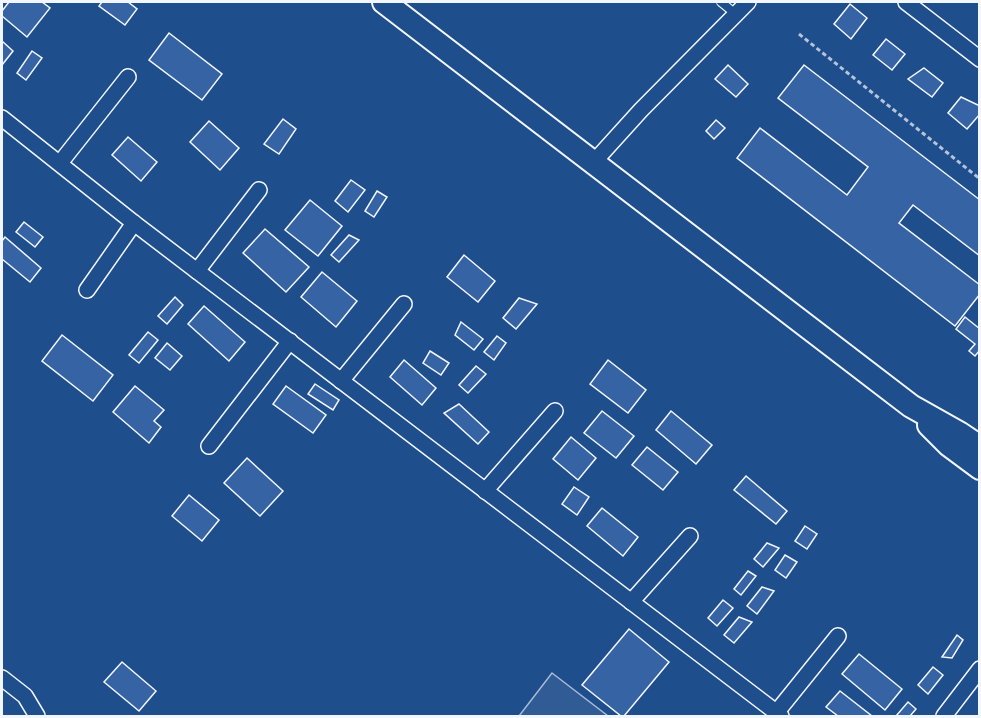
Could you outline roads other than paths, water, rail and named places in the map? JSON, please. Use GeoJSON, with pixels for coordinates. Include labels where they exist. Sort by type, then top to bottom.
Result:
{"type":"FeatureCollection","features":[{"type":"Feature","properties":{"kind":"main road"},"geometry":{"type":"LineString","coordinates":[[384,2],[911,406],[980,447]]}},
{"type":"Feature","properties":{"kind":"main road"},"geometry":{"type":"LineString","coordinates":[[911,406],[949,446],[980,468]]}},
{"type":"Feature","properties":{"kind":"street"},"geometry":{"type":"LineString","coordinates":[[593,163],[641,110],[748,2]]}},
{"type":"Feature","properties":{"kind":"street"},"geometry":{"type":"LineString","coordinates":[[906,2],[980,59]]}},
{"type":"Feature","properties":{"kind":"street"},"geometry":{"type":"LineString","coordinates":[[60,164],[128,77]]}},
{"type":"Feature","properties":{"kind":"street"},"geometry":{"type":"LineString","coordinates":[[2,118],[134,223],[778,715],[838,636]]}},
{"type":"Feature","properties":{"kind":"street"},"geometry":{"type":"LineString","coordinates":[[197,271],[259,190]]}},
{"type":"Feature","properties":{"kind":"street"},"geometry":{"type":"LineString","coordinates":[[87,290],[134,223]]}},
{"type":"Feature","properties":{"kind":"street"},"geometry":{"type":"LineString","coordinates":[[341,381],[404,304]]}},
{"type":"Feature","properties":{"kind":"street"},"geometry":{"type":"LineString","coordinates":[[209,446],[290,341]]}},
{"type":"Feature","properties":{"kind":"street"},"geometry":{"type":"LineString","coordinates":[[485,491],[555,411]]}},
{"type":"Feature","properties":{"kind":"street"},"geometry":{"type":"LineString","coordinates":[[631,603],[690,536]]}},
{"type":"Feature","properties":{"kind":"street"},"geometry":{"type":"LineString","coordinates":[[944,717],[980,669]]}},
{"type":"Feature","properties":{"kind":"street"},"geometry":{"type":"LineString","coordinates":[[2,678],[25,696],[37,717]]}},
{"type":"Feature","properties":{"kind":"lane"},"geometry":{"type":"LineString","coordinates":[[721,2],[737,15]]}}]}
